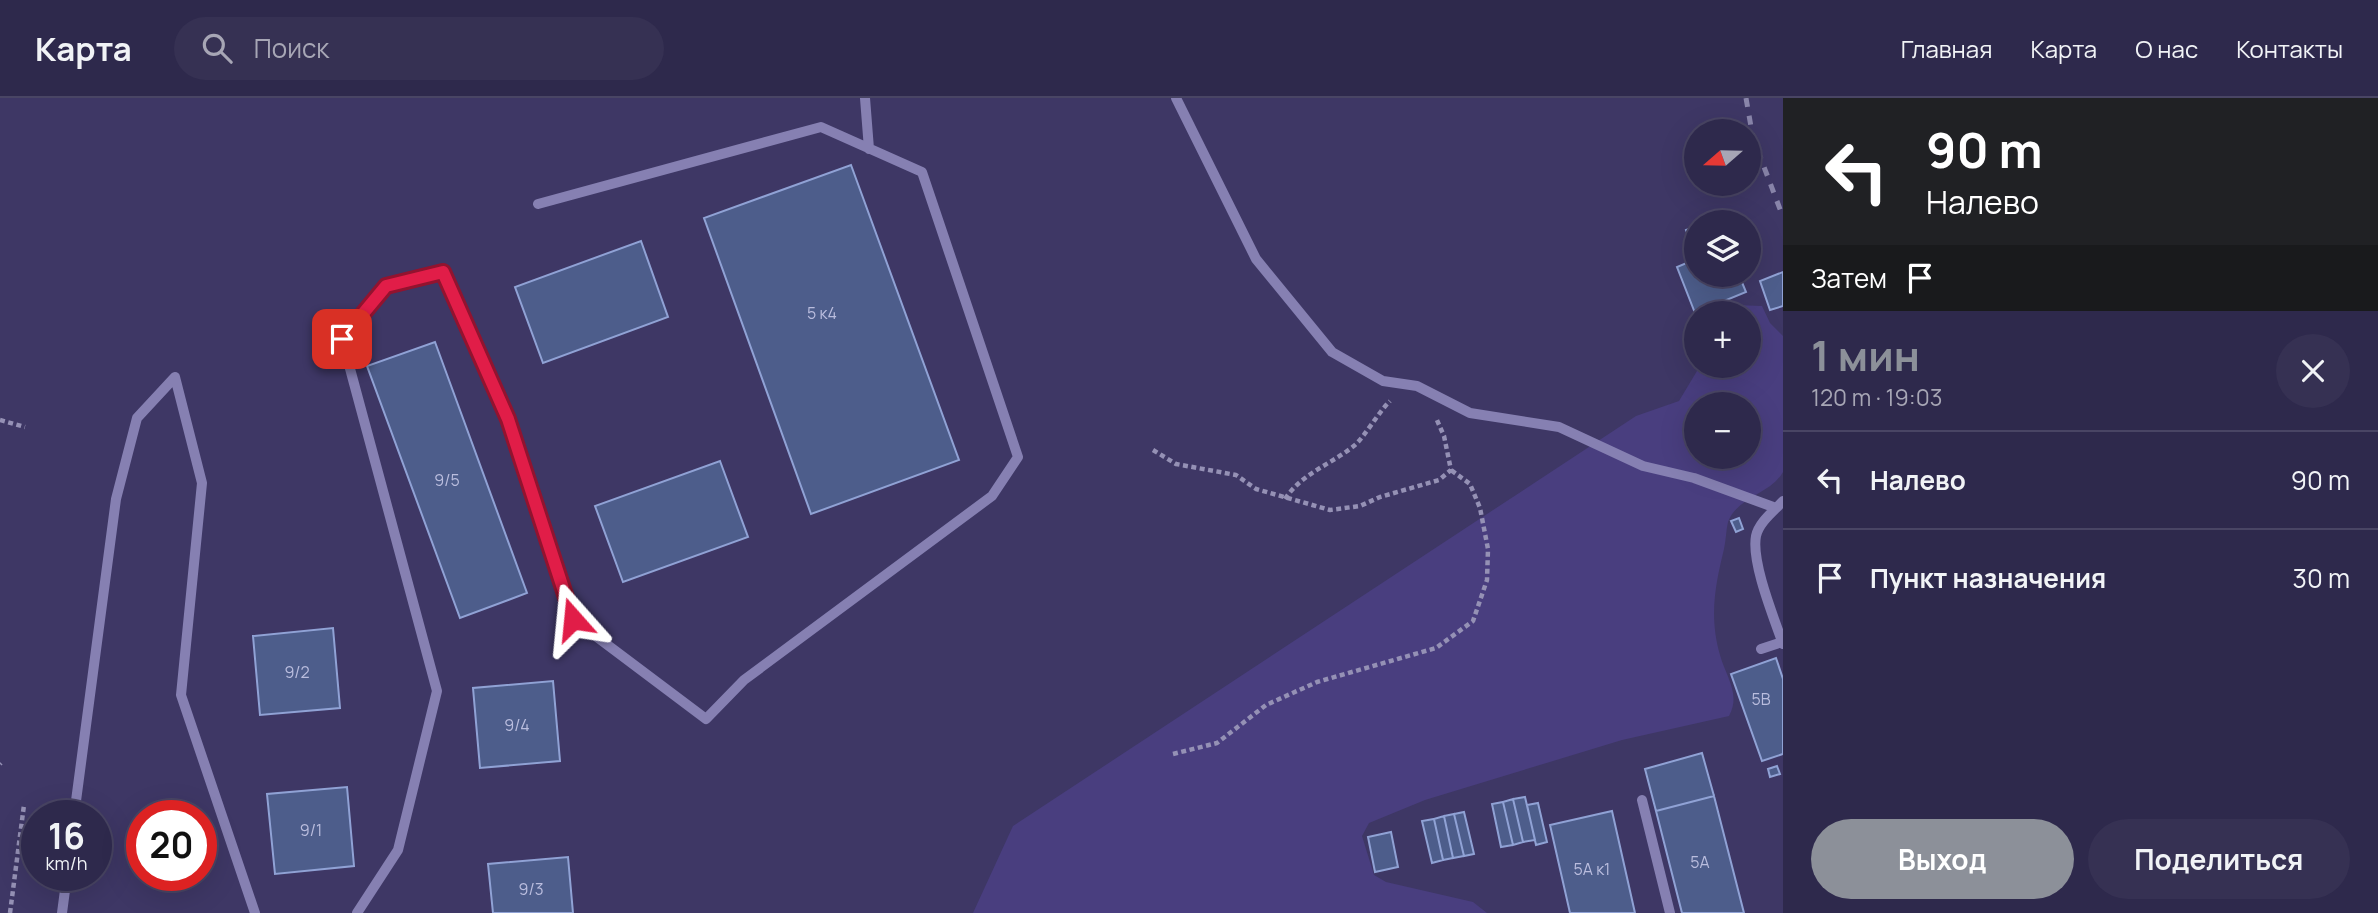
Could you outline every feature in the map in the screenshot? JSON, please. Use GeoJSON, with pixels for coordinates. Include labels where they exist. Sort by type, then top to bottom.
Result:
{"type":"FeatureCollection","features":[{"type":"Feature","properties":{"kind":"lane"},"geometry":{"type":"LineString","coordinates":[[865,98],[869,149]]}},
{"type":"Feature","properties":{"kind":"lane"},"geometry":{"type":"LineString","coordinates":[[1176,98],[1256,259],[1332,352],[1383,381],[1417,386],[1470,413],[1559,427],[1643,466],[1694,478],[1780,505],[1759,528],[1755,538],[1759,567],[1783,643],[1761,649]]}},
{"type":"Feature","properties":{"kind":"lane"},"geometry":{"type":"LineString","coordinates":[[357,913],[398,850],[437,691],[342,339],[386,286],[443,272],[508,419],[573,619],[706,719],[744,680],[992,496],[1018,457],[922,172],[821,127],[538,205]]}},
{"type":"Feature","properties":{"kind":"lane"},"geometry":{"type":"LineString","coordinates":[[76,800],[116,499],[137,418],[175,377],[202,483],[181,695],[255,913]]}},
{"type":"Feature","properties":{"kind":"lane"},"geometry":{"type":"LineString","coordinates":[[1642,800],[1670,913]]}},
{"type":"Feature","properties":{"kind":"lane"},"geometry":{"type":"LineString","coordinates":[[62,913],[65,891]]}},
{"type":"Feature","properties":{"kind":"path"},"geometry":{"type":"LineString","coordinates":[[1173,754],[1217,743],[1266,705],[1317,682],[1436,648],[1472,621],[1487,580],[1488,549],[1480,508],[1470,484],[1451,470],[1444,436],[1417,386],[1394,397],[1372,420],[1357,443],[1292,488],[1285,499]]}},
{"type":"Feature","properties":{"kind":"path"},"geometry":{"type":"LineString","coordinates":[[0,420],[25,427]]}},
{"type":"Feature","properties":{"kind":"path"},"geometry":{"type":"LineString","coordinates":[[1153,450],[1176,464],[1236,474],[1256,489],[1330,510],[1360,506],[1439,480],[1451,470]]}},
{"type":"Feature","properties":{"kind":"path"},"geometry":{"type":"LineString","coordinates":[[10,913],[21,822]]}},
{"type":"Feature","properties":{"kind":"shaded area"},"geometry":{"type":"Polygon","coordinates":[[[1762,306],[1770,323],[1783,336],[1783,472],[1771,486],[1739,507],[1728,522],[1714,615],[1720,655],[1733,693],[1734,700],[1729,716],[1622,740],[1425,800],[1369,823],[1362,836],[1374,875],[1386,882],[1473,902],[1487,913],[973,913],[1013,826],[1636,416],[1679,401],[1684,393],[1684,469],[1761,469],[1761,392],[1684,392],[1693,378],[1761,378],[1762,306]]]}},
{"type":"Feature","properties":{"kind":"building"},"geometry":{"type":"Polygon","coordinates":[[[851,165],[959,460],[811,514],[704,218],[851,165]]]}},
{"type":"Feature","properties":{"kind":"building"},"geometry":{"type":"Polygon","coordinates":[[[641,241],[668,317],[543,363],[515,287],[641,241]]]}},
{"type":"Feature","properties":{"kind":"building"},"geometry":{"type":"Polygon","coordinates":[[[1684,264],[1684,285],[1677,267],[1684,264]]]}},
{"type":"Feature","properties":{"kind":"building"},"geometry":{"type":"Polygon","coordinates":[[[1783,272],[1783,306],[1770,310],[1761,281],[1783,272]]]}},
{"type":"Feature","properties":{"kind":"building"},"geometry":{"type":"Polygon","coordinates":[[[1685,287],[1744,287],[1746,292],[1724,301],[1690,301],[1685,287]]]}},
{"type":"Feature","properties":{"kind":"building"},"geometry":{"type":"Polygon","coordinates":[[[435,342],[527,593],[460,618],[367,366],[435,342]]]}},
{"type":"Feature","properties":{"kind":"building"},"geometry":{"type":"Polygon","coordinates":[[[720,461],[748,537],[623,582],[595,506],[720,461]]]}},
{"type":"Feature","properties":{"kind":"building"},"geometry":{"type":"Polygon","coordinates":[[[1739,518],[1743,529],[1736,532],[1731,521],[1739,518]]]}},
{"type":"Feature","properties":{"kind":"building"},"geometry":{"type":"Polygon","coordinates":[[[333,628],[340,708],[260,715],[253,636],[333,628]]]}},
{"type":"Feature","properties":{"kind":"building"},"geometry":{"type":"Polygon","coordinates":[[[1776,658],[1783,679],[1783,754],[1762,761],[1731,674],[1776,658]]]}},
{"type":"Feature","properties":{"kind":"building"},"geometry":{"type":"Polygon","coordinates":[[[553,681],[560,761],[480,768],[473,688],[553,681]]]}},
{"type":"Feature","properties":{"kind":"building"},"geometry":{"type":"Polygon","coordinates":[[[1702,753],[1714,796],[1656,811],[1645,769],[1702,753]]]}},
{"type":"Feature","properties":{"kind":"building"},"geometry":{"type":"Polygon","coordinates":[[[1777,766],[1780,774],[1770,777],[1768,769],[1777,766]]]}},
{"type":"Feature","properties":{"kind":"building"},"geometry":{"type":"Polygon","coordinates":[[[347,787],[354,866],[275,874],[267,794],[347,787]]]}},
{"type":"Feature","properties":{"kind":"building"},"geometry":{"type":"Polygon","coordinates":[[[1714,796],[1744,913],[1682,913],[1656,811],[1714,796]]]}},
{"type":"Feature","properties":{"kind":"building"},"geometry":{"type":"Polygon","coordinates":[[[1525,797],[1535,840],[1523,842],[1513,799],[1525,797]]]}},
{"type":"Feature","properties":{"kind":"building"},"geometry":{"type":"Polygon","coordinates":[[[1513,799],[1523,842],[1513,845],[1503,802],[1513,799]]]}},
{"type":"Feature","properties":{"kind":"building"},"geometry":{"type":"Polygon","coordinates":[[[1503,802],[1513,845],[1501,847],[1492,804],[1503,802]]]}},
{"type":"Feature","properties":{"kind":"building"},"geometry":{"type":"Polygon","coordinates":[[[1538,803],[1547,842],[1536,845],[1527,805],[1538,803]]]}},
{"type":"Feature","properties":{"kind":"building"},"geometry":{"type":"Polygon","coordinates":[[[1612,811],[1635,913],[1570,913],[1550,825],[1612,811]]]}},
{"type":"Feature","properties":{"kind":"building"},"geometry":{"type":"Polygon","coordinates":[[[1464,812],[1474,854],[1464,856],[1454,814],[1464,812]]]}},
{"type":"Feature","properties":{"kind":"building"},"geometry":{"type":"Polygon","coordinates":[[[1454,814],[1464,856],[1453,858],[1444,816],[1454,814]]]}},
{"type":"Feature","properties":{"kind":"building"},"geometry":{"type":"Polygon","coordinates":[[[1444,816],[1453,858],[1443,860],[1434,819],[1444,816]]]}},
{"type":"Feature","properties":{"kind":"building"},"geometry":{"type":"Polygon","coordinates":[[[1434,819],[1443,860],[1432,863],[1422,821],[1434,819]]]}},
{"type":"Feature","properties":{"kind":"building"},"geometry":{"type":"Polygon","coordinates":[[[1391,832],[1398,867],[1375,872],[1368,837],[1391,832]]]}},
{"type":"Feature","properties":{"kind":"building"},"geometry":{"type":"Polygon","coordinates":[[[568,857],[573,913],[493,913],[488,864],[568,857]]]}},
{"type":"Feature","properties":{"kind":"railway"},"geometry":{"type":"LineString","coordinates":[[1746,98],[1753,138],[1783,217]]}},
{"type":"Feature","properties":{"kind":"route"},"geometry":{"type":"LineString","coordinates":[[342,339],[386,286],[443,272],[508,419],[573,619]]}}]}
